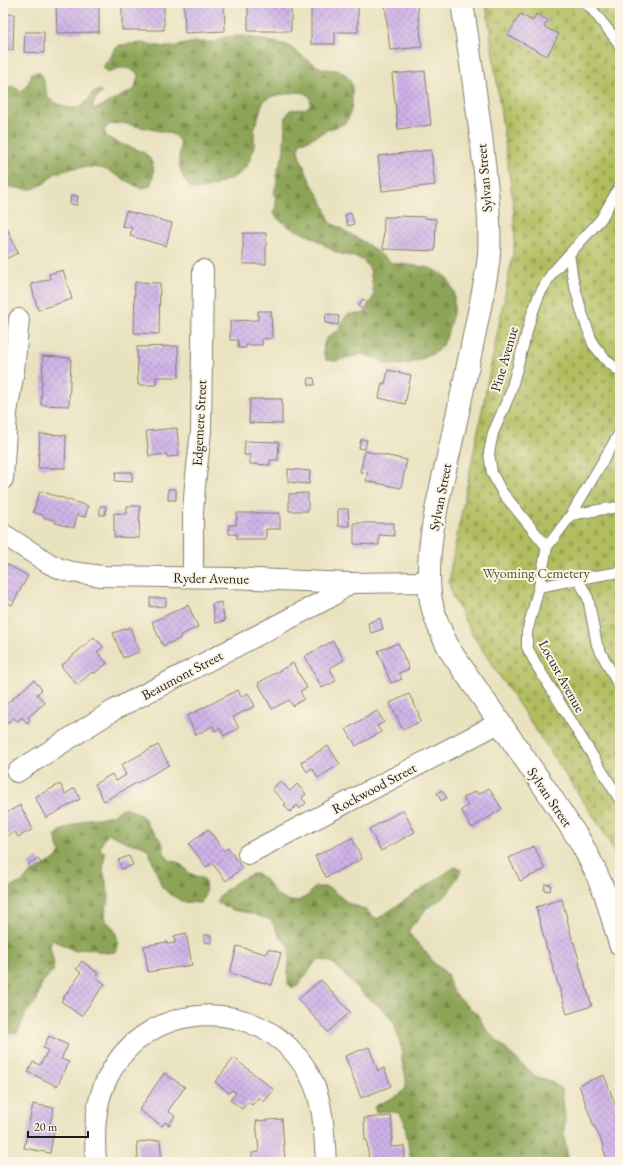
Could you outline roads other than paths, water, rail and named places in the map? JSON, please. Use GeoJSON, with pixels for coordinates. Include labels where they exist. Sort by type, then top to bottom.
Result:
{"type":"FeatureCollection","features":[{"type":"Feature","properties":{"kind":"street","name":"Sylvan Street"},"geometry":{"type":"LineString","coordinates":[[462,3],[476,94],[487,183],[489,237],[486,278],[440,491],[432,535],[429,560],[429,582],[434,612],[444,639],[460,667],[580,841],[605,893],[620,944]]}},
{"type":"Feature","properties":{"kind":"street","name":"Edgemere Street"},"geometry":{"type":"LineString","coordinates":[[193,577],[193,505],[201,431],[203,270]]}},
{"type":"Feature","properties":{"kind":"street"},"geometry":{"type":"LineString","coordinates":[[3,479],[7,413],[20,318]]}},
{"type":"Feature","properties":{"kind":"street","name":"Ryder Avenue"},"geometry":{"type":"LineString","coordinates":[[3,534],[50,564],[72,572],[109,576],[230,578],[350,583],[429,582]]}},
{"type":"Feature","properties":{"kind":"street","name":"Beaumont Street"},"geometry":{"type":"LineString","coordinates":[[17,772],[114,710],[329,598],[350,583]]}},
{"type":"Feature","properties":{"kind":"street","name":"Rockwood Street"},"geometry":{"type":"LineString","coordinates":[[248,854],[499,722]]}},
{"type":"Feature","properties":{"kind":"street"},"geometry":{"type":"LineString","coordinates":[[96,1162],[94,1134],[98,1105],[107,1079],[122,1056],[142,1037],[160,1026],[193,1016],[220,1015],[248,1022],[260,1027],[283,1042],[302,1063],[309,1074],[319,1100],[322,1114],[326,1162]]}},
{"type":"Feature","properties":{"kind":"lane"},"geometry":{"type":"LineString","coordinates":[[586,3],[617,41],[620,47]]}},
{"type":"Feature","properties":{"kind":"lane","name":"Pine Avenue"},"geometry":{"type":"LineString","coordinates":[[547,547],[502,492],[492,473],[488,453],[493,433],[510,394],[531,317],[539,295],[552,273],[601,219],[620,186]]}},
{"type":"Feature","properties":{"kind":"lane"},"geometry":{"type":"LineString","coordinates":[[569,254],[573,280],[592,344],[605,359],[620,372]]}},
{"type":"Feature","properties":{"kind":"lane","name":"Locust Avenue"},"geometry":{"type":"LineString","coordinates":[[620,432],[571,515],[547,547],[539,587],[527,632],[527,646],[541,672],[620,800]]}},
{"type":"Feature","properties":{"kind":"lane"},"geometry":{"type":"LineString","coordinates":[[571,515],[620,507]]}},
{"type":"Feature","properties":{"kind":"lane"},"geometry":{"type":"LineString","coordinates":[[539,587],[620,572]]}},
{"type":"Feature","properties":{"kind":"lane"},"geometry":{"type":"LineString","coordinates":[[578,579],[588,598],[597,645],[620,688]]}},
{"type":"Feature","properties":{"kind":"park label","name":"Wyoming Cemetery"},"geometry":{"type":"Point","coordinates":[536,573]}}]}
